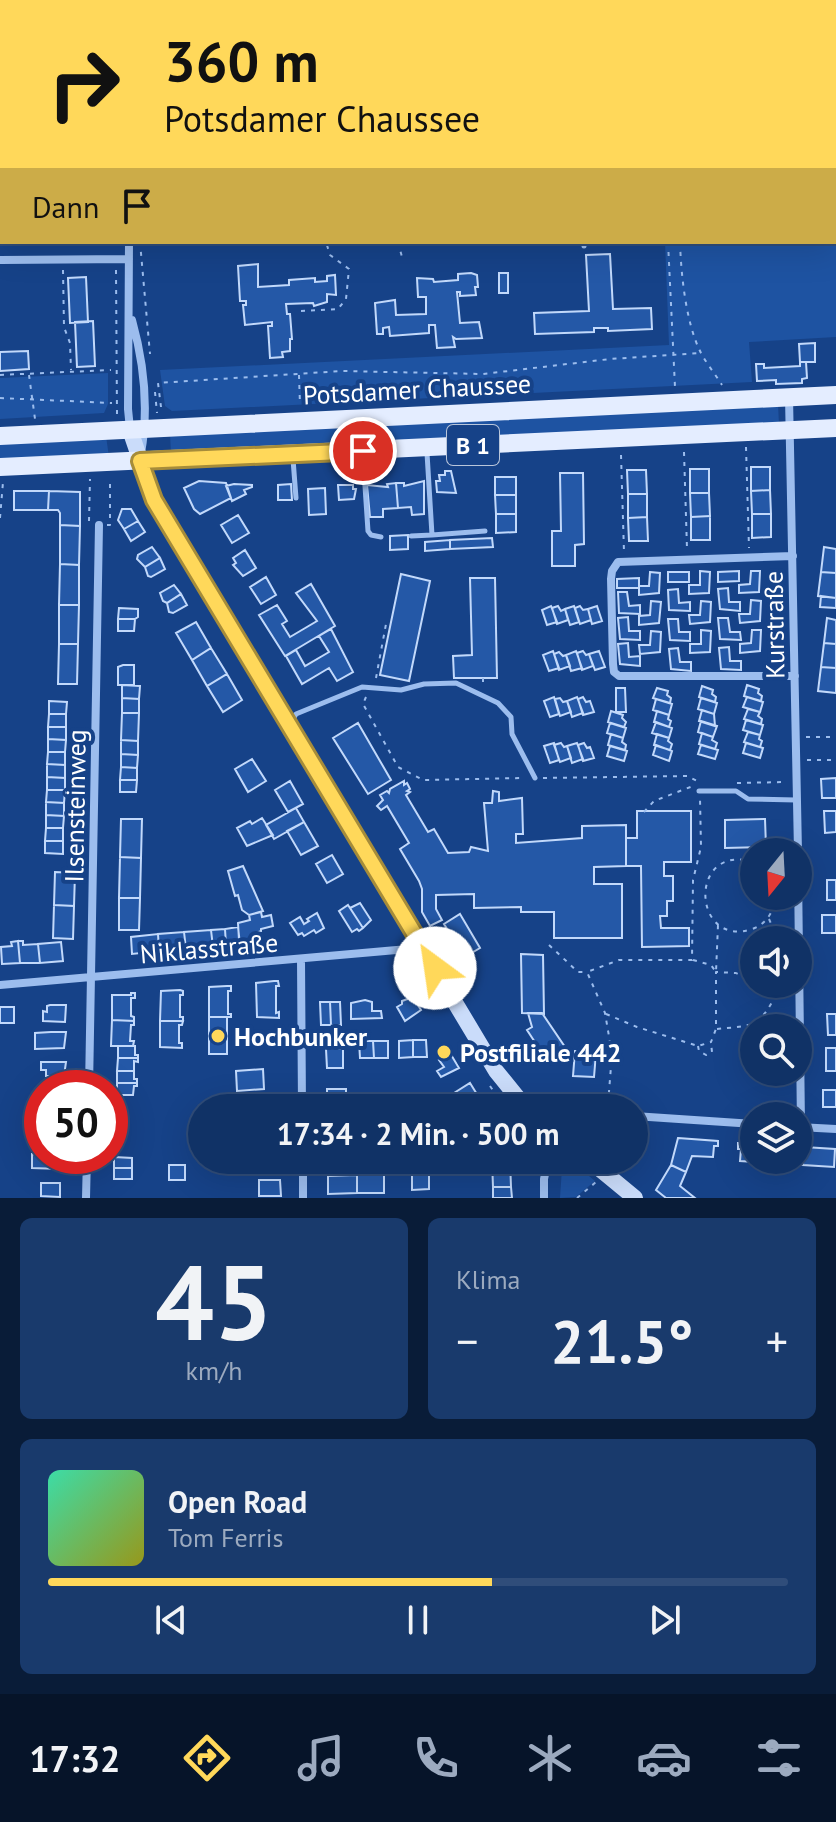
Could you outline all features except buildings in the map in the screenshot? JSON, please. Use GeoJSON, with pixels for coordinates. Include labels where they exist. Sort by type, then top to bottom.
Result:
{"type":"FeatureCollection","features":[{"type":"Feature","properties":{"kind":"main road","name":"Potsdamer Chaussee"},"geometry":{"type":"LineString","coordinates":[[0,436],[836,395]]}},
{"type":"Feature","properties":{"kind":"main road","name":"B 1"},"geometry":{"type":"LineString","coordinates":[[2,475],[140,461],[836,428]]}},
{"type":"Feature","properties":{"kind":"main road"},"geometry":{"type":"LineString","coordinates":[[138,429],[140,461],[154,500],[496,1071],[515,1094]]}},
{"type":"Feature","properties":{"kind":"main road"},"geometry":{"type":"LineString","coordinates":[[606,1174],[635,1198]]}},
{"type":"Feature","properties":{"kind":"street"},"geometry":{"type":"LineString","coordinates":[[129,244],[128,409],[138,429]]}},
{"type":"Feature","properties":{"kind":"street"},"geometry":{"type":"LineString","coordinates":[[0,260],[129,259]]}},
{"type":"Feature","properties":{"kind":"street"},"geometry":{"type":"LineString","coordinates":[[129,310],[138,341],[146,408],[138,429]]}},
{"type":"Feature","properties":{"kind":"street","name":"Kurstraße"},"geometry":{"type":"LineString","coordinates":[[789,397],[798,838]]}},
{"type":"Feature","properties":{"kind":"street","name":"Ilsensteinweg"},"geometry":{"type":"LineString","coordinates":[[89,1070],[99,525]]}},
{"type":"Feature","properties":{"kind":"street"},"geometry":{"type":"LineString","coordinates":[[793,556],[622,560],[612,571],[612,618],[613,664],[614,672],[619,676],[795,676]]}},
{"type":"Feature","properties":{"kind":"street"},"geometry":{"type":"LineString","coordinates":[[798,910],[800,1102]]}},
{"type":"Feature","properties":{"kind":"street","name":"Niklasstraße"},"geometry":{"type":"LineString","coordinates":[[0,985],[301,960],[408,949],[419,942]]}},
{"type":"Feature","properties":{"kind":"street"},"geometry":{"type":"LineString","coordinates":[[301,960],[302,1094]]}},
{"type":"Feature","properties":{"kind":"street"},"geometry":{"type":"LineString","coordinates":[[648,1117],[740,1123]]}},
{"type":"Feature","properties":{"kind":"street"},"geometry":{"type":"LineString","coordinates":[[812,1128],[836,1129]]}},
{"type":"Feature","properties":{"kind":"street"},"geometry":{"type":"LineString","coordinates":[[86,1198],[87,1174]]}},
{"type":"Feature","properties":{"kind":"street"},"geometry":{"type":"LineString","coordinates":[[303,1174],[303,1198]]}},
{"type":"Feature","properties":{"kind":"street"},"geometry":{"type":"LineString","coordinates":[[544,1198],[545,1174]]}},
{"type":"Feature","properties":{"kind":"lane"},"geometry":{"type":"LineString","coordinates":[[426,447],[432,535]]}},
{"type":"Feature","properties":{"kind":"lane"},"geometry":{"type":"LineString","coordinates":[[363,451],[368,531],[381,537]]}},
{"type":"Feature","properties":{"kind":"lane"},"geometry":{"type":"LineString","coordinates":[[293,454],[296,498]]}},
{"type":"Feature","properties":{"kind":"lane"},"geometry":{"type":"LineString","coordinates":[[411,536],[485,531]]}},
{"type":"Feature","properties":{"kind":"lane"},"geometry":{"type":"LineString","coordinates":[[289,724],[296,714],[362,687],[401,690],[424,684],[456,683],[498,703],[511,717],[512,734],[535,778]]}},
{"type":"Feature","properties":{"kind":"lane"},"geometry":{"type":"LineString","coordinates":[[699,791],[736,791],[748,799],[797,800]]}},
{"type":"Feature","properties":{"kind":"path"},"geometry":{"type":"LineString","coordinates":[[140,244],[151,356]]}},
{"type":"Feature","properties":{"kind":"path"},"geometry":{"type":"LineString","coordinates":[[301,311],[338,309],[346,299],[349,269],[330,255],[327,244]]}},
{"type":"Feature","properties":{"kind":"path"},"geometry":{"type":"LineString","coordinates":[[399,244],[402,257]]}},
{"type":"Feature","properties":{"kind":"path"},"geometry":{"type":"LineString","coordinates":[[668,244],[675,392]]}},
{"type":"Feature","properties":{"kind":"path"},"geometry":{"type":"LineString","coordinates":[[680,244],[692,330],[701,353],[723,386]]}},
{"type":"Feature","properties":{"kind":"path"},"geometry":{"type":"LineString","coordinates":[[63,268],[64,327],[70,343],[71,371]]}},
{"type":"Feature","properties":{"kind":"path"},"geometry":{"type":"LineString","coordinates":[[116,276],[116,406]]}},
{"type":"Feature","properties":{"kind":"path"},"geometry":{"type":"LineString","coordinates":[[161,407],[158,383],[342,371],[483,374],[610,359],[701,353]]}},
{"type":"Feature","properties":{"kind":"path"},"geometry":{"type":"LineString","coordinates":[[0,375],[111,370]]}},
{"type":"Feature","properties":{"kind":"path"},"geometry":{"type":"LineString","coordinates":[[29,373],[35,419]]}},
{"type":"Feature","properties":{"kind":"path"},"geometry":{"type":"LineString","coordinates":[[299,374],[300,406]]}},
{"type":"Feature","properties":{"kind":"path"},"geometry":{"type":"LineString","coordinates":[[154,385],[156,404]]}},
{"type":"Feature","properties":{"kind":"path"},"geometry":{"type":"LineString","coordinates":[[0,398],[112,403]]}},
{"type":"Feature","properties":{"kind":"path"},"geometry":{"type":"LineString","coordinates":[[746,447],[749,554]]}},
{"type":"Feature","properties":{"kind":"path"},"geometry":{"type":"LineString","coordinates":[[684,450],[687,555]]}},
{"type":"Feature","properties":{"kind":"path"},"geometry":{"type":"LineString","coordinates":[[621,453],[624,556]]}},
{"type":"Feature","properties":{"kind":"path"},"geometry":{"type":"LineString","coordinates":[[0,518],[2,475]]}},
{"type":"Feature","properties":{"kind":"path"},"geometry":{"type":"LineString","coordinates":[[90,478],[89,525],[110,525],[110,477]]}},
{"type":"Feature","properties":{"kind":"path"},"geometry":{"type":"LineString","coordinates":[[390,625],[386,624],[372,687],[363,704],[398,767],[423,780],[687,776],[700,783]]}},
{"type":"Feature","properties":{"kind":"path"},"geometry":{"type":"LineString","coordinates":[[805,738],[836,737]]}},
{"type":"Feature","properties":{"kind":"path"},"geometry":{"type":"LineString","coordinates":[[805,760],[836,760]]}},
{"type":"Feature","properties":{"kind":"path"},"geometry":{"type":"LineString","coordinates":[[729,783],[788,782]]}},
{"type":"Feature","properties":{"kind":"path"},"geometry":{"type":"LineString","coordinates":[[692,960],[693,894],[701,847],[700,783]]}},
{"type":"Feature","properties":{"kind":"path"},"geometry":{"type":"LineString","coordinates":[[644,812],[654,801],[700,783]]}},
{"type":"Feature","properties":{"kind":"path"},"geometry":{"type":"LineString","coordinates":[[740,860],[720,865],[708,878],[704,895],[708,911],[719,924],[743,931],[760,926],[771,910]]}},
{"type":"Feature","properties":{"kind":"path"},"geometry":{"type":"LineString","coordinates":[[693,894],[704,895]]}},
{"type":"Feature","properties":{"kind":"path"},"geometry":{"type":"LineString","coordinates":[[768,918],[772,926]]}},
{"type":"Feature","properties":{"kind":"path"},"geometry":{"type":"LineString","coordinates":[[698,1046],[699,1051],[706,1055],[712,1052],[711,1042],[716,1029],[719,924]]}},
{"type":"Feature","properties":{"kind":"path"},"geometry":{"type":"LineString","coordinates":[[549,945],[578,972],[587,972],[619,960],[692,960],[711,965],[716,972],[740,975]]}},
{"type":"Feature","properties":{"kind":"path"},"geometry":{"type":"LineString","coordinates":[[587,972],[605,1013],[612,1054],[609,1094]]}},
{"type":"Feature","properties":{"kind":"path"},"geometry":{"type":"LineString","coordinates":[[716,1029],[752,1025],[759,1021],[772,1002],[771,998]]}},
{"type":"Feature","properties":{"kind":"path"},"geometry":{"type":"LineString","coordinates":[[605,1013],[637,1027],[698,1046],[711,1042]]}},
{"type":"Feature","properties":{"kind":"path"},"geometry":{"type":"LineString","coordinates":[[577,1198],[597,1181]]}},
{"type":"Feature","properties":{"kind":"shaded area"},"geometry":{"type":"Polygon","coordinates":[[[665,244],[836,244],[836,337],[749,342],[752,382],[172,411],[165,406],[160,370],[669,345],[665,244]]]}},
{"type":"Feature","properties":{"kind":"shaded area"},"geometry":{"type":"Polygon","coordinates":[[[108,373],[108,404],[104,413],[0,419],[0,378],[108,373]]]}},
{"type":"Feature","properties":{"kind":"shaded area"},"geometry":{"type":"Polygon","coordinates":[[[778,403],[779,425],[171,455],[170,433],[778,403]]]}},
{"type":"Feature","properties":{"kind":"shaded area"},"geometry":{"type":"Polygon","coordinates":[[[106,436],[109,457],[0,462],[0,441],[106,436]]]}},
{"type":"Feature","properties":{"kind":"shaded area"},"geometry":{"type":"Polygon","coordinates":[[[562,1174],[587,1174],[595,1181],[576,1197],[560,1198],[562,1174]]]}},
{"type":"Feature","properties":{"kind":"place","name":"Hochbunker"},"geometry":{"type":"Point","coordinates":[218,1036]}},
{"type":"Feature","properties":{"kind":"place","name":"Postfiliale 442"},"geometry":{"type":"Point","coordinates":[444,1052]}},
{"type":"Feature","properties":{"kind":"route"},"geometry":{"type":"LineString","coordinates":[[363,451],[140,461],[154,500],[435,968]]}}]}
